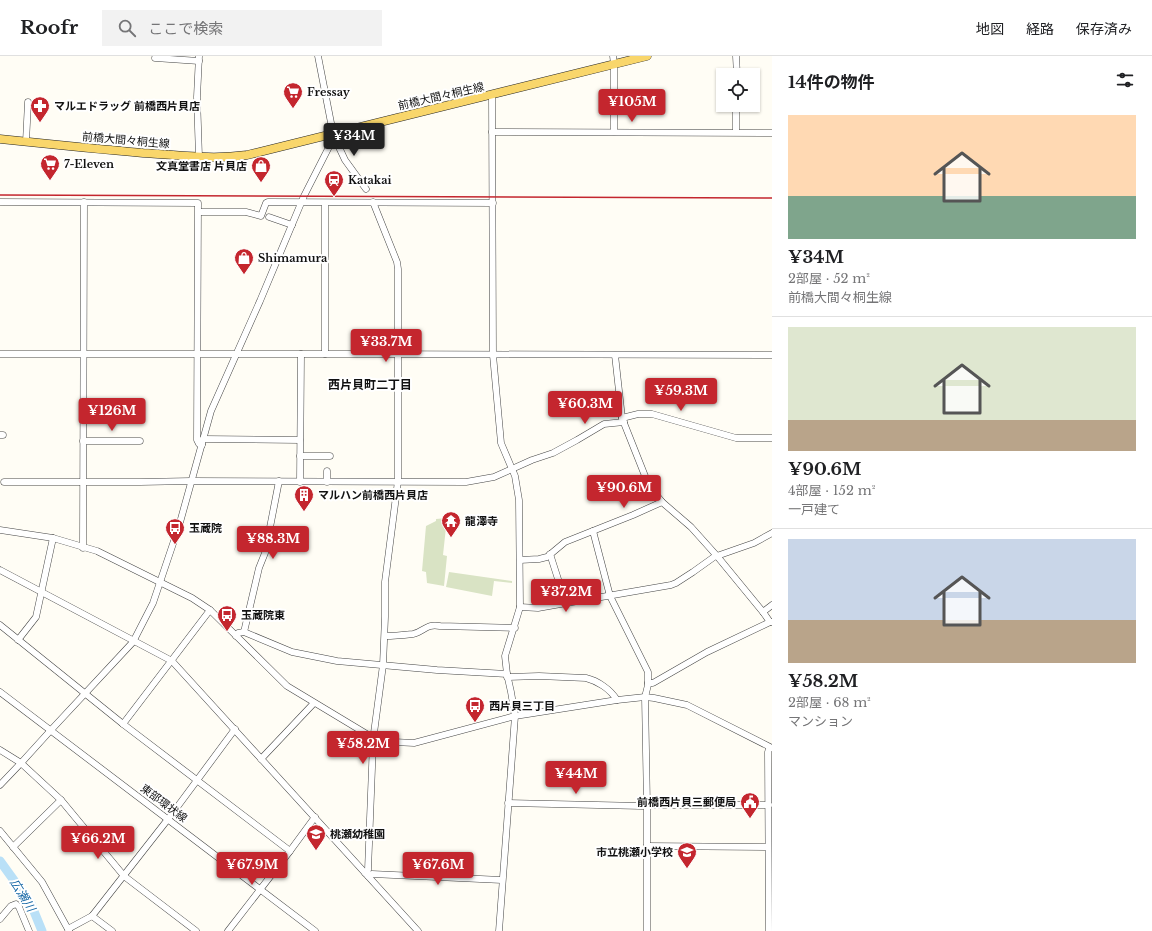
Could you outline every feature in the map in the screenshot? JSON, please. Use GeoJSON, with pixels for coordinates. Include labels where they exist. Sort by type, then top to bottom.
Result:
{"type":"FeatureCollection","features":[{"type":"Feature","properties":{"kind":"main road","name":"前橋大間々桐生線"},"geometry":{"type":"LineString","coordinates":[[0,140],[80,148],[224,158],[247,155],[333,137],[492,95],[614,60],[647,56]]}},
{"type":"Feature","properties":{"kind":"street"},"geometry":{"type":"LineString","coordinates":[[318,56],[333,137],[345,160],[366,189]]}},
{"type":"Feature","properties":{"kind":"street"},"geometry":{"type":"LineString","coordinates":[[736,56],[737,68]]}},
{"type":"Feature","properties":{"kind":"street"},"geometry":{"type":"LineString","coordinates":[[155,58],[199,58],[197,97],[199,157]]}},
{"type":"Feature","properties":{"kind":"street"},"geometry":{"type":"LineString","coordinates":[[614,60],[614,132]]}},
{"type":"Feature","properties":{"kind":"street"},"geometry":{"type":"LineString","coordinates":[[492,95],[493,354],[501,443],[515,476],[519,500],[520,560],[520,607],[515,628],[506,653],[507,675],[515,716],[499,931]]}},
{"type":"Feature","properties":{"kind":"street"},"geometry":{"type":"LineString","coordinates":[[26,142],[28,102]]}},
{"type":"Feature","properties":{"kind":"street"},"geometry":{"type":"LineString","coordinates":[[736,112],[736,132]]}},
{"type":"Feature","properties":{"kind":"street"},"geometry":{"type":"LineString","coordinates":[[492,132],[772,133]]}},
{"type":"Feature","properties":{"kind":"street"},"geometry":{"type":"LineString","coordinates":[[0,785],[133,642],[153,603],[161,582],[179,526],[212,411],[301,203],[333,137]]}},
{"type":"Feature","properties":{"kind":"street"},"geometry":{"type":"LineString","coordinates":[[0,202],[197,202],[199,204],[199,444],[203,442],[300,440]]}},
{"type":"Feature","properties":{"kind":"street"},"geometry":{"type":"LineString","coordinates":[[83,548],[84,202]]}},
{"type":"Feature","properties":{"kind":"street"},"geometry":{"type":"LineString","coordinates":[[367,875],[373,742],[383,665],[385,636],[385,582],[398,481],[398,266],[373,202]]}},
{"type":"Feature","properties":{"kind":"street"},"geometry":{"type":"LineString","coordinates":[[199,212],[246,212],[261,216],[266,203],[493,203]]}},
{"type":"Feature","properties":{"kind":"street"},"geometry":{"type":"LineString","coordinates":[[325,203],[325,354]]}},
{"type":"Feature","properties":{"kind":"street"},"geometry":{"type":"LineString","coordinates":[[269,217],[292,225]]}},
{"type":"Feature","properties":{"kind":"street"},"geometry":{"type":"LineString","coordinates":[[0,354],[772,355]]}},
{"type":"Feature","properties":{"kind":"street"},"geometry":{"type":"LineString","coordinates":[[300,354],[300,482]]}},
{"type":"Feature","properties":{"kind":"street"},"geometry":{"type":"LineString","coordinates":[[614,355],[623,420],[649,486],[662,502],[691,527],[717,556],[771,622],[706,652],[653,683],[648,683]]}},
{"type":"Feature","properties":{"kind":"street"},"geometry":{"type":"LineString","coordinates":[[4,482],[471,481],[494,476],[552,453],[578,440],[604,424],[623,420],[638,414],[652,414],[736,438],[772,438]]}},
{"type":"Feature","properties":{"kind":"street"},"geometry":{"type":"LineString","coordinates":[[83,441],[140,441]]}},
{"type":"Feature","properties":{"kind":"street"},"geometry":{"type":"LineString","coordinates":[[300,456],[330,456]]}},
{"type":"Feature","properties":{"kind":"street"},"geometry":{"type":"LineString","coordinates":[[327,471],[327,482]]}},
{"type":"Feature","properties":{"kind":"street"},"geometry":{"type":"LineString","coordinates":[[244,632],[259,568],[265,553],[279,482]]}},
{"type":"Feature","properties":{"kind":"street"},"geometry":{"type":"LineString","coordinates":[[520,560],[543,558],[565,542],[633,516],[662,502]]}},
{"type":"Feature","properties":{"kind":"street"},"geometry":{"type":"LineString","coordinates":[[0,530],[53,538],[97,551],[192,598],[210,610],[287,686],[374,739],[414,743],[515,716],[645,697],[687,706],[772,748],[769,749],[768,752],[768,805],[770,832],[768,847],[770,857],[769,931]]}},
{"type":"Feature","properties":{"kind":"street"},"geometry":{"type":"LineString","coordinates":[[593,532],[610,596],[647,668],[648,683],[645,697],[647,931]]}},
{"type":"Feature","properties":{"kind":"street"},"geometry":{"type":"LineString","coordinates":[[520,607],[538,608],[566,604],[676,583],[717,556],[754,543],[772,533]]}},
{"type":"Feature","properties":{"kind":"street"},"geometry":{"type":"LineString","coordinates":[[18,640],[35,619],[53,538]]}},
{"type":"Feature","properties":{"kind":"street"},"geometry":{"type":"LineString","coordinates":[[550,554],[566,604]]}},
{"type":"Feature","properties":{"kind":"street"},"geometry":{"type":"LineString","coordinates":[[0,570],[133,642],[172,661],[418,931]]}},
{"type":"Feature","properties":{"kind":"street"},"geometry":{"type":"LineString","coordinates":[[763,612],[772,605]]}},
{"type":"Feature","properties":{"kind":"street"},"geometry":{"type":"LineString","coordinates":[[123,724],[210,610]]}},
{"type":"Feature","properties":{"kind":"street"},"geometry":{"type":"LineString","coordinates":[[0,625],[84,694],[290,851]]}},
{"type":"Feature","properties":{"kind":"street"},"geometry":{"type":"LineString","coordinates":[[385,636],[414,634],[427,626],[435,625],[515,628]]}},
{"type":"Feature","properties":{"kind":"street"},"geometry":{"type":"LineString","coordinates":[[236,636],[238,633],[244,632],[301,655],[338,661],[507,675],[586,678],[604,686],[617,700]]}},
{"type":"Feature","properties":{"kind":"street","name":"東部環状線"},"geometry":{"type":"LineString","coordinates":[[0,692],[316,931]]}},
{"type":"Feature","properties":{"kind":"street"},"geometry":{"type":"LineString","coordinates":[[262,759],[314,703]]}},
{"type":"Feature","properties":{"kind":"street"},"geometry":{"type":"LineString","coordinates":[[0,831],[42,882],[69,930],[92,916],[168,819],[234,729]]}},
{"type":"Feature","properties":{"kind":"street"},"geometry":{"type":"LineString","coordinates":[[0,750],[22,763],[61,800],[124,876],[196,931]]}},
{"type":"Feature","properties":{"kind":"street"},"geometry":{"type":"LineString","coordinates":[[13,847],[61,800]]}},
{"type":"Feature","properties":{"kind":"street"},"geometry":{"type":"LineString","coordinates":[[508,803],[642,806],[768,805]]}},
{"type":"Feature","properties":{"kind":"street"},"geometry":{"type":"LineString","coordinates":[[228,931],[315,817]]}},
{"type":"Feature","properties":{"kind":"street"},"geometry":{"type":"LineString","coordinates":[[647,846],[768,847]]}},
{"type":"Feature","properties":{"kind":"street"},"geometry":{"type":"LineString","coordinates":[[367,875],[502,880]]}},
{"type":"Feature","properties":{"kind":"street"},"geometry":{"type":"LineString","coordinates":[[0,919],[11,906],[16,904],[19,906],[27,930]]}},
{"type":"Feature","properties":{"kind":"street"},"geometry":{"type":"LineString","coordinates":[[92,916],[112,931]]}},
{"type":"Feature","properties":{"kind":"green space"},"geometry":{"type":"Polygon","coordinates":[[[447,518],[443,555],[447,556],[444,586],[427,583],[426,572],[422,571],[426,526],[436,521],[436,519],[447,518]]]}},
{"type":"Feature","properties":{"kind":"green space"},"geometry":{"type":"Polygon","coordinates":[[[449,572],[512,581],[512,583],[494,581],[492,596],[446,587],[449,572]]]}},
{"type":"Feature","properties":{"kind":"waterway","name":"広瀬川"},"geometry":{"type":"LineString","coordinates":[[0,861],[31,904],[42,931]]}},
{"type":"Feature","properties":{"kind":"railway"},"geometry":{"type":"LineString","coordinates":[[0,195],[772,198]]}},
{"type":"Feature","properties":{"kind":"place","name":"Fressay"},"geometry":{"type":"Point","coordinates":[293,109]}},
{"type":"Feature","properties":{"kind":"place","name":"マルエドラッグ 前橋西片貝店"},"geometry":{"type":"Point","coordinates":[40,123]}},
{"type":"Feature","properties":{"kind":"place","name":"7-Eleven"},"geometry":{"type":"Point","coordinates":[50,181]}},
{"type":"Feature","properties":{"kind":"place","name":"文真堂書店 片貝店"},"geometry":{"type":"Point","coordinates":[261,183]}},
{"type":"Feature","properties":{"kind":"place","name":"Katakai"},"geometry":{"type":"Point","coordinates":[334,197]}},
{"type":"Feature","properties":{"kind":"place","name":"Shimamura"},"geometry":{"type":"Point","coordinates":[244,275]}},
{"type":"Feature","properties":{"kind":"place","name":"マルハン前橋西片貝店"},"geometry":{"type":"Point","coordinates":[304,512]}},
{"type":"Feature","properties":{"kind":"place","name":"龍澤寺"},"geometry":{"type":"Point","coordinates":[451,538]}},
{"type":"Feature","properties":{"kind":"place","name":"玉蔵院"},"geometry":{"type":"Point","coordinates":[175,545]}},
{"type":"Feature","properties":{"kind":"place","name":"玉蔵院東"},"geometry":{"type":"Point","coordinates":[227,632]}},
{"type":"Feature","properties":{"kind":"place","name":"西片貝三丁目"},"geometry":{"type":"Point","coordinates":[475,723]}},
{"type":"Feature","properties":{"kind":"place","name":"前橋西片貝三郵便局"},"geometry":{"type":"Point","coordinates":[750,819]}},
{"type":"Feature","properties":{"kind":"place","name":"桃瀬幼稚園"},"geometry":{"type":"Point","coordinates":[316,851]}},
{"type":"Feature","properties":{"kind":"place","name":"市立桃瀬小学校"},"geometry":{"type":"Point","coordinates":[687,869]}},
{"type":"Feature","properties":{"kind":"district","name":"西片貝町二丁目"},"geometry":{"type":"Point","coordinates":[370,384]}}]}
